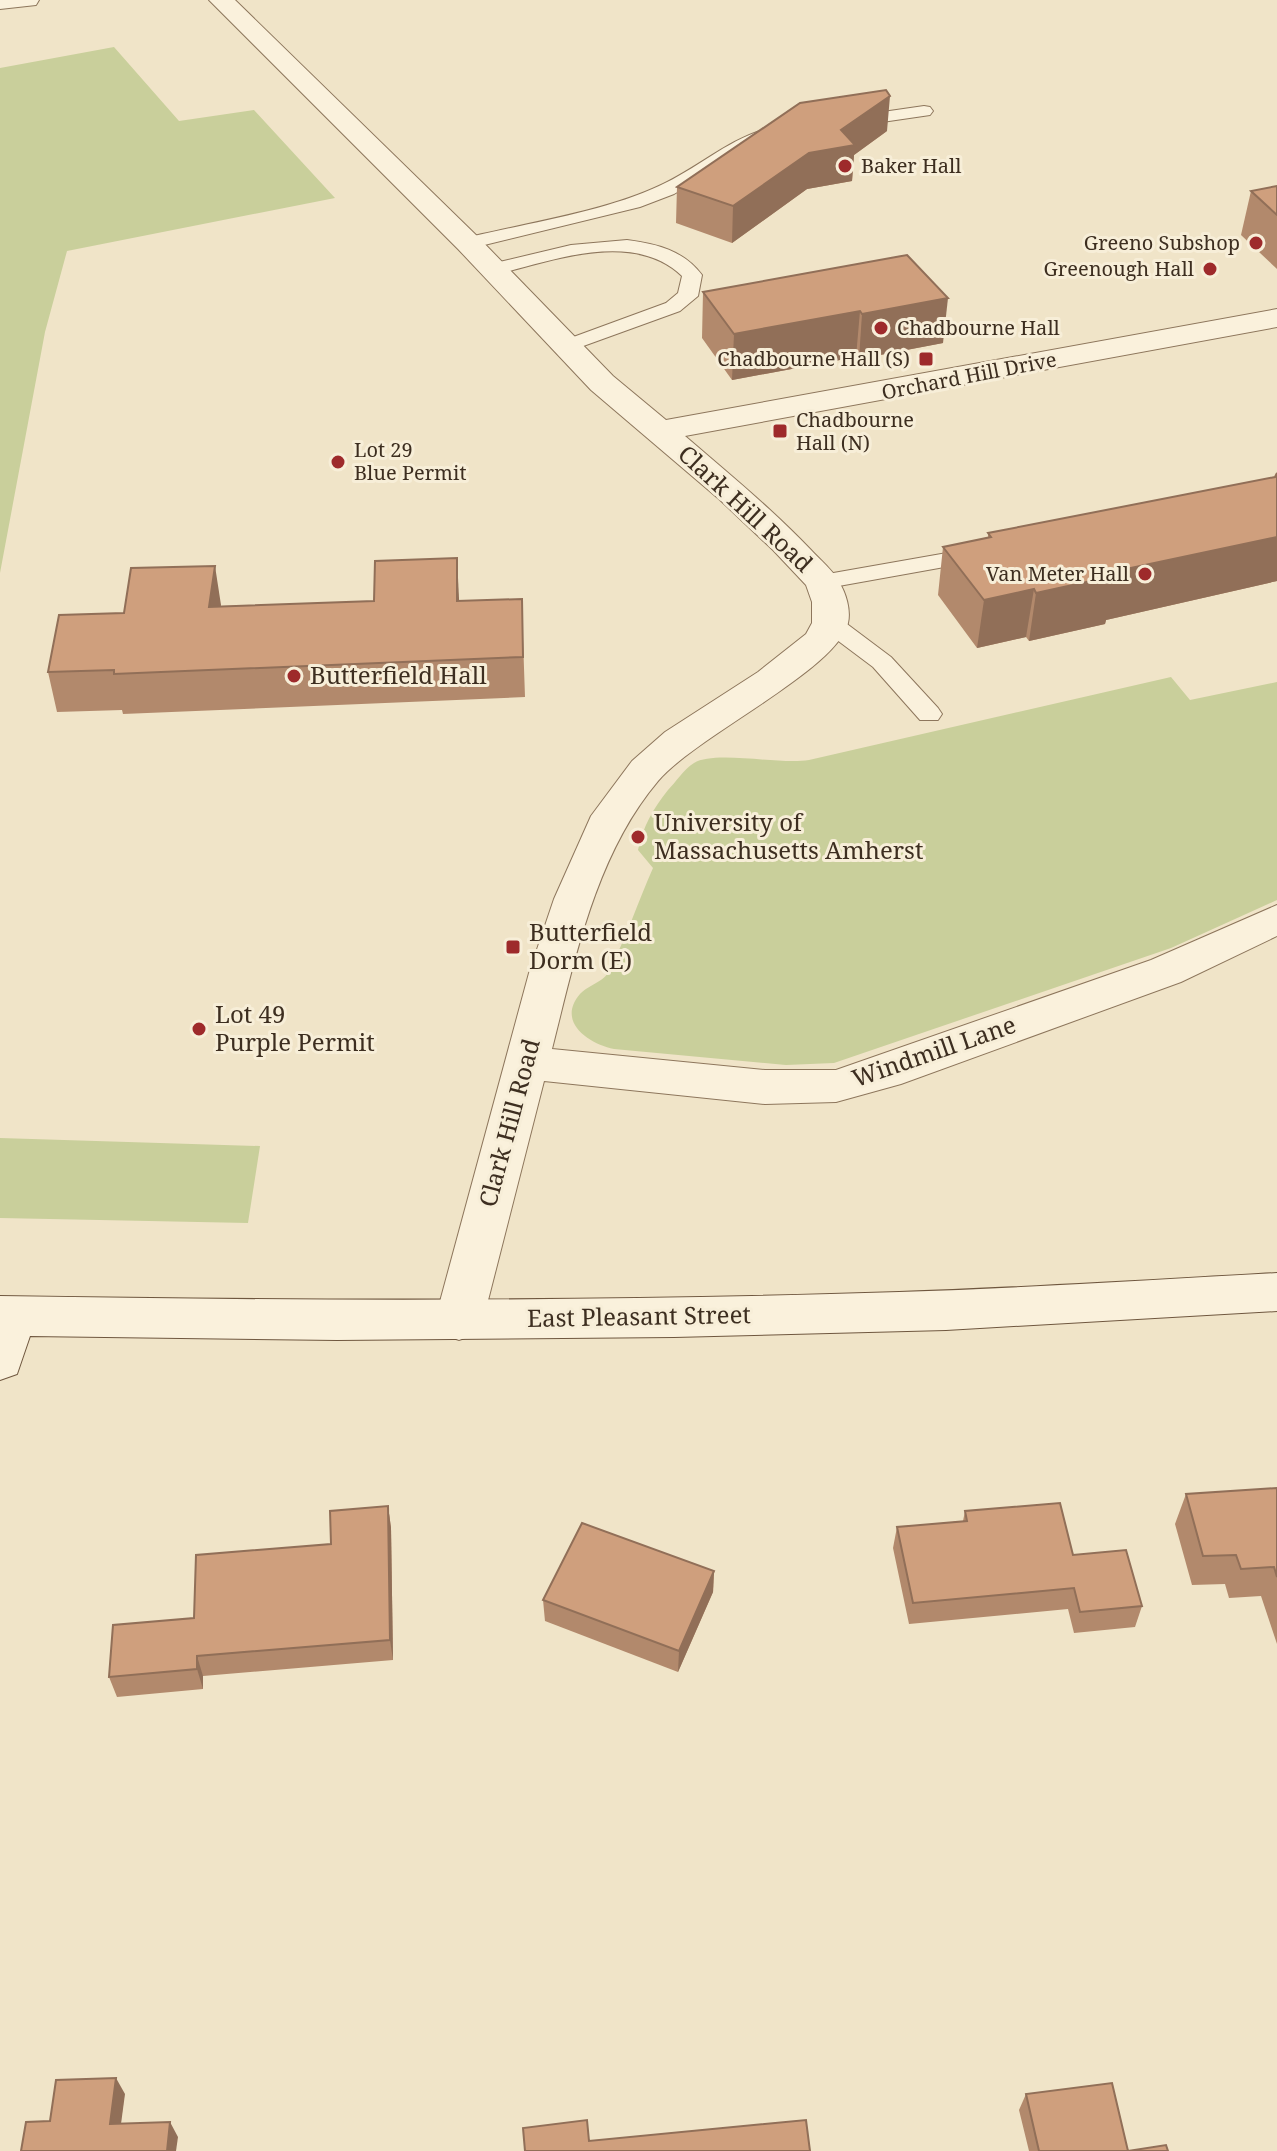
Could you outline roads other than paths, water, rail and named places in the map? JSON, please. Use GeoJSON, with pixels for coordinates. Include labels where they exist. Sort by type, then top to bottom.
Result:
{"type":"FeatureCollection","features":[{"type":"Feature","properties":{"kind":"street"},"geometry":{"type":"LineString","coordinates":[[0,2],[27,0]]}},
{"type":"Feature","properties":{"kind":"street","name":"Clark Hill Road"},"geometry":{"type":"LineString","coordinates":[[221,0],[494,269],[564,347],[785,543],[822,582],[830,602],[830,623],[821,640],[799,660],[678,741],[630,788],[611,816],[574,899],[525,1063],[459,1320]]}},
{"type":"Feature","properties":{"kind":"street","name":"Orchard Hill Drive"},"geometry":{"type":"LineString","coordinates":[[661,431],[1277,318]]}},
{"type":"Feature","properties":{"kind":"street","name":"Windmill Lane"},"geometry":{"type":"LineString","coordinates":[[525,1063],[765,1087],[836,1086],[885,1072],[1166,971],[1277,919]]}},
{"type":"Feature","properties":{"kind":"street","name":"East Pleasant Street"},"geometry":{"type":"LineString","coordinates":[[3,1330],[901,1312],[1277,1292]]}},
{"type":"Feature","properties":{"kind":"lane"},"geometry":{"type":"LineString","coordinates":[[831,125],[924,111]]}},
{"type":"Feature","properties":{"kind":"lane"},"geometry":{"type":"LineString","coordinates":[[468,243],[633,203],[667,190],[744,144],[784,132]]}},
{"type":"Feature","properties":{"kind":"lane"},"geometry":{"type":"LineString","coordinates":[[494,269],[559,255],[625,246],[668,253],[686,266],[692,275],[688,296],[673,307],[564,347]]}},
{"type":"Feature","properties":{"kind":"lane"},"geometry":{"type":"LineString","coordinates":[[822,582],[1000,550]]}},
{"type":"Feature","properties":{"kind":"lane"},"geometry":{"type":"LineString","coordinates":[[830,623],[882,662],[929,714]]}},
{"type":"Feature","properties":{"kind":"place","name":"Baker Hall"},"geometry":{"type":"Point","coordinates":[845,166]}},
{"type":"Feature","properties":{"kind":"place","name":"Greeno Subshop"},"geometry":{"type":"Point","coordinates":[1256,243]}},
{"type":"Feature","properties":{"kind":"place","name":"Greenough Hall"},"geometry":{"type":"Point","coordinates":[1210,269]}},
{"type":"Feature","properties":{"kind":"place","name":"Chadbourne Hall"},"geometry":{"type":"Point","coordinates":[881,328]}},
{"type":"Feature","properties":{"kind":"place","name":"Chadbourne Hall (S)"},"geometry":{"type":"Point","coordinates":[926,359]}},
{"type":"Feature","properties":{"kind":"place","name":"Chadbourne Hall (N)"},"geometry":{"type":"Point","coordinates":[780,431]}},
{"type":"Feature","properties":{"kind":"place","name":"Lot 29 Blue Permit"},"geometry":{"type":"Point","coordinates":[338,462]}},
{"type":"Feature","properties":{"kind":"place","name":"Van Meter Hall"},"geometry":{"type":"Point","coordinates":[1145,574]}},
{"type":"Feature","properties":{"kind":"place","name":"Butterfield Hall"},"geometry":{"type":"Point","coordinates":[294,676]}},
{"type":"Feature","properties":{"kind":"place","name":"University of Massachusetts Amherst"},"geometry":{"type":"Point","coordinates":[638,837]}},
{"type":"Feature","properties":{"kind":"place","name":"Butterfield Dorm (E)"},"geometry":{"type":"Point","coordinates":[513,947]}},
{"type":"Feature","properties":{"kind":"place","name":"Lot 49 Purple Permit"},"geometry":{"type":"Point","coordinates":[199,1029]}}]}
